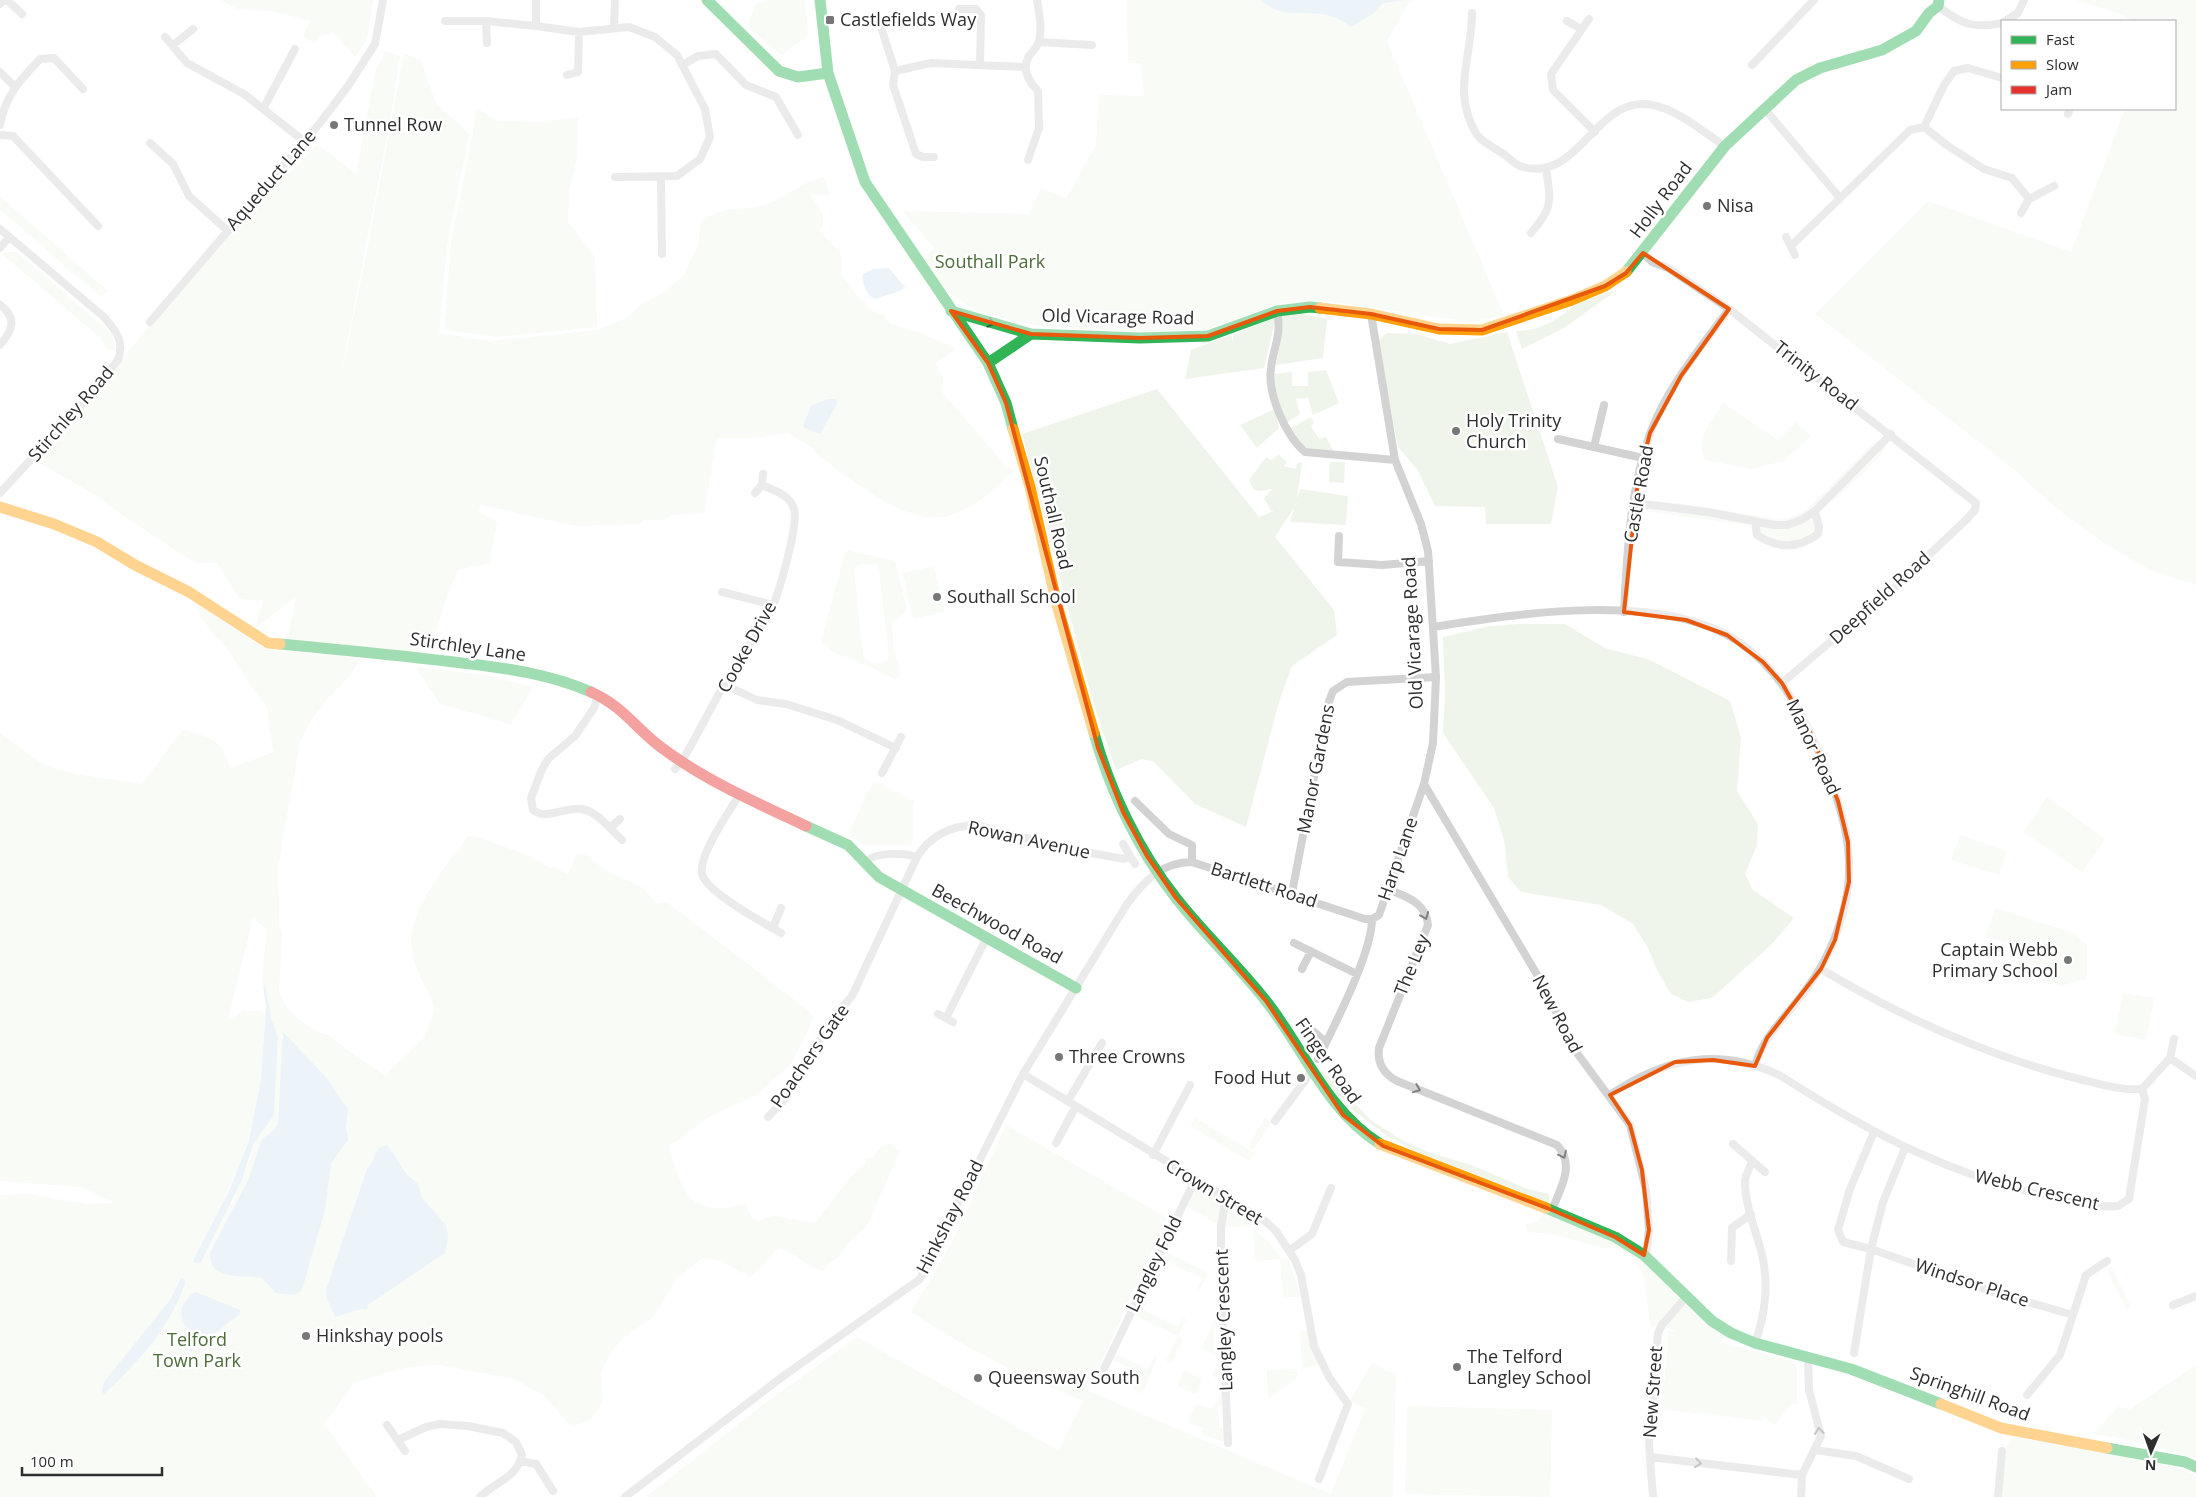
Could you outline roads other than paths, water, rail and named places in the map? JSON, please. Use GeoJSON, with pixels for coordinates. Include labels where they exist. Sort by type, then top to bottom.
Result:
{"type":"FeatureCollection","features":[{"type":"Feature","properties":{"kind":"street"},"geometry":{"type":"LineString","coordinates":[[0,4],[6,0],[22,14]]}},
{"type":"Feature","properties":{"kind":"street","name":"Aqueduct Lane"},"geometry":{"type":"LineString","coordinates":[[150,322],[304,141],[348,86],[374,44],[382,0]]}},
{"type":"Feature","properties":{"kind":"street"},"geometry":{"type":"LineString","coordinates":[[536,0],[536,26]]}},
{"type":"Feature","properties":{"kind":"street"},"geometry":{"type":"LineString","coordinates":[[614,28],[615,0]]}},
{"type":"Feature","properties":{"kind":"street"},"geometry":{"type":"LineString","coordinates":[[707,0],[779,71],[798,77],[828,73],[820,0]]}},
{"type":"Feature","properties":{"kind":"street"},"geometry":{"type":"LineString","coordinates":[[1028,160],[1039,128],[1038,91],[1030,83],[1026,67],[1028,57],[1039,42],[1037,0]]}},
{"type":"Feature","properties":{"kind":"street"},"geometry":{"type":"LineString","coordinates":[[1752,65],[1814,0]]}},
{"type":"Feature","properties":{"kind":"street"},"geometry":{"type":"LineString","coordinates":[[2007,20],[2018,12],[2024,0]]}},
{"type":"Feature","properties":{"kind":"street"},"geometry":{"type":"LineString","coordinates":[[1938,3],[1952,17],[1968,25],[2001,22]]}},
{"type":"Feature","properties":{"kind":"street","name":"Holly Road"},"geometry":{"type":"LineString","coordinates":[[1371,314],[1439,328],[1482,330],[1522,318],[1605,286],[1626,273],[1725,146],[1796,80],[1820,68],[1882,50],[1916,31],[1938,3]]}},
{"type":"Feature","properties":{"kind":"street"},"geometry":{"type":"LineString","coordinates":[[959,9],[976,9],[981,15],[980,65]]}},
{"type":"Feature","properties":{"kind":"street"},"geometry":{"type":"LineString","coordinates":[[1472,13],[1472,36],[1463,75],[1464,102],[1478,136],[1522,167],[1546,169],[1562,163],[1617,111],[1641,104],[1666,109],[1725,146]]}},
{"type":"Feature","properties":{"kind":"street"},"geometry":{"type":"LineString","coordinates":[[1589,19],[1550,74],[1553,90],[1595,132]]}},
{"type":"Feature","properties":{"kind":"street"},"geometry":{"type":"LineString","coordinates":[[486,20],[486,43]]}},
{"type":"Feature","properties":{"kind":"street"},"geometry":{"type":"LineString","coordinates":[[445,21],[486,20],[579,32],[629,27],[655,37],[677,55],[705,110],[710,137],[700,159],[677,176],[661,178],[616,177]]}},
{"type":"Feature","properties":{"kind":"street"},"geometry":{"type":"LineString","coordinates":[[1567,21],[1581,29]]}},
{"type":"Feature","properties":{"kind":"street"},"geometry":{"type":"LineString","coordinates":[[173,45],[193,28]]}},
{"type":"Feature","properties":{"kind":"street"},"geometry":{"type":"LineString","coordinates":[[882,30],[895,71],[893,85],[916,154],[923,157],[934,157]]}},
{"type":"Feature","properties":{"kind":"street"},"geometry":{"type":"LineString","coordinates":[[567,76],[578,72],[579,32]]}},
{"type":"Feature","properties":{"kind":"street"},"geometry":{"type":"LineString","coordinates":[[165,37],[187,63],[244,94],[304,141]]}},
{"type":"Feature","properties":{"kind":"street"},"geometry":{"type":"LineString","coordinates":[[1039,42],[1092,45]]}},
{"type":"Feature","properties":{"kind":"street"},"geometry":{"type":"LineString","coordinates":[[263,109],[296,50]]}},
{"type":"Feature","properties":{"kind":"street"},"geometry":{"type":"LineString","coordinates":[[682,66],[698,56],[716,54],[746,85],[776,97],[798,135]]}},
{"type":"Feature","properties":{"kind":"street"},"geometry":{"type":"LineString","coordinates":[[0,125],[3,108],[14,86],[40,59],[54,58],[83,90]]}},
{"type":"Feature","properties":{"kind":"street"},"geometry":{"type":"LineString","coordinates":[[895,71],[932,63],[1026,67]]}},
{"type":"Feature","properties":{"kind":"street"},"geometry":{"type":"LineString","coordinates":[[1924,127],[1944,85],[1954,71],[1968,68],[2001,78]]}},
{"type":"Feature","properties":{"kind":"street"},"geometry":{"type":"LineString","coordinates":[[0,72],[14,86]]}},
{"type":"Feature","properties":{"kind":"street","name":"Southall Road"},"geometry":{"type":"LineString","coordinates":[[828,73],[865,182],[988,363],[1006,403],[1020,451],[1056,605],[1098,748],[1137,841],[1157,871]]}},
{"type":"Feature","properties":{"kind":"street"},"geometry":{"type":"LineString","coordinates":[[1764,108],[1840,198]]}},
{"type":"Feature","properties":{"kind":"street"},"geometry":{"type":"LineString","coordinates":[[1791,246],[1910,130],[1924,127]]}},
{"type":"Feature","properties":{"kind":"street"},"geometry":{"type":"LineString","coordinates":[[1924,127],[1948,146],[1984,169],[2012,178],[2029,199]]}},
{"type":"Feature","properties":{"kind":"street"},"geometry":{"type":"LineString","coordinates":[[0,135],[13,136],[98,226]]}},
{"type":"Feature","properties":{"kind":"street"},"geometry":{"type":"LineString","coordinates":[[150,144],[173,164],[188,196],[228,231]]}},
{"type":"Feature","properties":{"kind":"street"},"geometry":{"type":"LineString","coordinates":[[1531,233],[1547,214],[1550,197],[1546,169]]}},
{"type":"Feature","properties":{"kind":"street"},"geometry":{"type":"LineString","coordinates":[[661,178],[662,254]]}},
{"type":"Feature","properties":{"kind":"street"},"geometry":{"type":"LineString","coordinates":[[2021,213],[2029,199],[2054,186]]}},
{"type":"Feature","properties":{"kind":"street","name":"Stirchley Road"},"geometry":{"type":"LineString","coordinates":[[0,229],[104,317],[116,332],[120,341],[121,352],[118,360],[82,405],[0,493]]}},
{"type":"Feature","properties":{"kind":"street"},"geometry":{"type":"LineString","coordinates":[[0,248],[9,237]]}},
{"type":"Feature","properties":{"kind":"street"},"geometry":{"type":"LineString","coordinates":[[1786,237],[1795,255]]}},
{"type":"Feature","properties":{"kind":"street","name":"Trinity Road"},"geometry":{"type":"LineString","coordinates":[[1643,253],[1652,262],[1668,268],[1729,309],[1891,434],[1973,498],[1976,503],[1975,510]]}},
{"type":"Feature","properties":{"kind":"street"},"geometry":{"type":"LineString","coordinates":[[0,305],[6,310],[12,321],[11,332],[0,345]]}},
{"type":"Feature","properties":{"kind":"street","name":"Old Vicarage Road"},"geometry":{"type":"LineString","coordinates":[[988,363],[1031,334],[1140,338],[1208,336],[1277,311],[1310,307],[1371,314],[1396,460],[1421,524],[1429,561],[1436,678],[1433,743],[1424,784]]}},
{"type":"Feature","properties":{"kind":"street","name":"Castle Road"},"geometry":{"type":"LineString","coordinates":[[1624,612],[1626,568],[1635,503],[1643,458],[1650,434],[1667,399],[1729,309]]}},
{"type":"Feature","properties":{"kind":"street"},"geometry":{"type":"LineString","coordinates":[[951,311],[1031,334]]}},
{"type":"Feature","properties":{"kind":"street"},"geometry":{"type":"LineString","coordinates":[[1277,311],[1280,328],[1270,370],[1272,387],[1282,420],[1296,444],[1306,452],[1396,460]]}},
{"type":"Feature","properties":{"kind":"street"},"geometry":{"type":"LineString","coordinates":[[1594,448],[1604,405]]}},
{"type":"Feature","properties":{"kind":"street"},"geometry":{"type":"LineString","coordinates":[[1635,503],[1708,512],[1755,522],[1787,525],[1801,520],[1815,511],[1891,434]]}},
{"type":"Feature","properties":{"kind":"street"},"geometry":{"type":"LineString","coordinates":[[1558,439],[1643,458]]}},
{"type":"Feature","properties":{"kind":"street"},"geometry":{"type":"LineString","coordinates":[[755,493],[762,485],[763,474]]}},
{"type":"Feature","properties":{"kind":"street","name":"Cooke Drive"},"geometry":{"type":"LineString","coordinates":[[678,765],[773,605],[794,532],[796,515],[789,499],[762,485]]}},
{"type":"Feature","properties":{"kind":"street","name":"Stirchley Lane"},"geometry":{"type":"LineString","coordinates":[[0,507],[54,524],[97,542],[135,565],[189,592],[268,643],[426,658],[520,671],[566,681],[598,695],[622,710],[678,765],[848,845],[878,878],[901,891]]}},
{"type":"Feature","properties":{"kind":"street","name":"Deepfield Road"},"geometry":{"type":"LineString","coordinates":[[1782,683],[1896,586],[1975,510]]}},
{"type":"Feature","properties":{"kind":"street"},"geometry":{"type":"LineString","coordinates":[[1755,522],[1757,535],[1766,542],[1788,547],[1809,540],[1818,534],[1819,527],[1815,511]]}},
{"type":"Feature","properties":{"kind":"street"},"geometry":{"type":"LineString","coordinates":[[1339,536],[1338,562],[1382,565],[1429,561]]}},
{"type":"Feature","properties":{"kind":"street"},"geometry":{"type":"LineString","coordinates":[[722,592],[773,605]]}},
{"type":"Feature","properties":{"kind":"street","name":"Manor Road"},"geometry":{"type":"LineString","coordinates":[[1434,627],[1534,613],[1624,612],[1686,620],[1727,635],[1763,662],[1782,683],[1799,710],[1831,781],[1848,842],[1849,882],[1845,905],[1835,940],[1821,969],[1767,1038],[1755,1066]]}},
{"type":"Feature","properties":{"kind":"street","name":"Manor Gardens"},"geometry":{"type":"LineString","coordinates":[[1292,893],[1328,704],[1333,691],[1347,682],[1436,678]]}},
{"type":"Feature","properties":{"kind":"street"},"geometry":{"type":"LineString","coordinates":[[724,685],[757,700],[786,704],[837,720],[896,748]]}},
{"type":"Feature","properties":{"kind":"street"},"geometry":{"type":"LineString","coordinates":[[598,695],[594,708],[575,736],[545,764],[531,802],[533,810],[542,814],[572,808],[585,810],[595,815],[622,840]]}},
{"type":"Feature","properties":{"kind":"street"},"geometry":{"type":"LineString","coordinates":[[882,773],[901,737]]}},
{"type":"Feature","properties":{"kind":"street","name":"Harp Lane"},"geometry":{"type":"LineString","coordinates":[[1318,1059],[1356,974],[1372,932],[1372,919],[1379,915],[1424,784]]}},
{"type":"Feature","properties":{"kind":"street","name":"New Road"},"geometry":{"type":"LineString","coordinates":[[1424,784],[1542,983],[1574,1049],[1630,1125],[1642,1170],[1649,1230],[1647,1249],[1644,1255]]}},
{"type":"Feature","properties":{"kind":"street"},"geometry":{"type":"LineString","coordinates":[[739,795],[711,843],[699,876],[730,901],[781,933]]}},
{"type":"Feature","properties":{"kind":"street"},"geometry":{"type":"LineString","coordinates":[[1135,801],[1167,837],[1192,845],[1192,862]]}},
{"type":"Feature","properties":{"kind":"street"},"geometry":{"type":"LineString","coordinates":[[610,828],[620,819]]}},
{"type":"Feature","properties":{"kind":"street","name":"Rowan Avenue"},"geometry":{"type":"LineString","coordinates":[[901,891],[922,850],[943,832],[959,826],[975,825],[1069,850],[1124,859],[1130,856]]}},
{"type":"Feature","properties":{"kind":"street"},"geometry":{"type":"LineString","coordinates":[[1123,844],[1135,864]]}},
{"type":"Feature","properties":{"kind":"street"},"geometry":{"type":"LineString","coordinates":[[864,862],[874,856],[908,854],[917,857]]}},
{"type":"Feature","properties":{"kind":"street","name":"Bartlett Road"},"geometry":{"type":"LineString","coordinates":[[1157,871],[1178,862],[1192,862],[1292,893],[1365,919],[1372,919]]}},
{"type":"Feature","properties":{"kind":"street","name":"Hinkshay Road"},"geometry":{"type":"LineString","coordinates":[[625,1497],[782,1377],[920,1279],[1023,1074],[1127,904],[1140,887],[1157,871]]}},
{"type":"Feature","properties":{"kind":"street","name":"Finger Road"},"geometry":{"type":"LineString","coordinates":[[1157,871],[1176,898],[1266,1001],[1343,1115],[1364,1134],[1383,1146],[1552,1210],[1615,1237],[1644,1255],[1686,1297]]}},
{"type":"Feature","properties":{"kind":"street","name":"The Ley"},"geometry":{"type":"LineString","coordinates":[[1388,889],[1417,902],[1428,916],[1428,925],[1380,1043],[1379,1061],[1384,1071],[1395,1080],[1557,1146],[1565,1157],[1567,1168],[1552,1210]]}},
{"type":"Feature","properties":{"kind":"street","name":"Beechwood Road"},"geometry":{"type":"LineString","coordinates":[[901,891],[1076,988]]}},
{"type":"Feature","properties":{"kind":"street","name":"Poachers Gate"},"geometry":{"type":"LineString","coordinates":[[768,1117],[784,1099],[831,1022],[852,996],[901,891]]}},
{"type":"Feature","properties":{"kind":"street"},"geometry":{"type":"LineString","coordinates":[[773,928],[781,908]]}},
{"type":"Feature","properties":{"kind":"street"},"geometry":{"type":"LineString","coordinates":[[946,1018],[987,937]]}},
{"type":"Feature","properties":{"kind":"street"},"geometry":{"type":"LineString","coordinates":[[1294,943],[1356,974]]}},
{"type":"Feature","properties":{"kind":"street"},"geometry":{"type":"LineString","coordinates":[[1302,969],[1311,951]]}},
{"type":"Feature","properties":{"kind":"street"},"geometry":{"type":"LineString","coordinates":[[1821,969],[1889,1008],[1986,1050],[2086,1080],[2142,1089],[2170,1058],[2174,1040]]}},
{"type":"Feature","properties":{"kind":"street"},"geometry":{"type":"LineString","coordinates":[[1314,1032],[1326,1042]]}},
{"type":"Feature","properties":{"kind":"street"},"geometry":{"type":"LineString","coordinates":[[1068,1101],[1102,1043]]}},
{"type":"Feature","properties":{"kind":"street"},"geometry":{"type":"LineString","coordinates":[[2170,1058],[2196,1076]]}},
{"type":"Feature","properties":{"kind":"street","name":"Webb Crescent"},"geometry":{"type":"LineString","coordinates":[[1610,1096],[1641,1077],[1675,1062],[1713,1060],[1755,1066],[1781,1076],[1874,1132],[1947,1167],[2042,1195],[2110,1207],[2124,1204],[2131,1195],[2145,1099],[2142,1089]]}},
{"type":"Feature","properties":{"kind":"street"},"geometry":{"type":"LineString","coordinates":[[1276,1121],[1312,1071]]}},
{"type":"Feature","properties":{"kind":"street","name":"Crown Street"},"geometry":{"type":"LineString","coordinates":[[1023,1074],[1264,1221],[1290,1250],[1302,1276],[1314,1346],[1329,1377],[1348,1404],[1319,1479]]}},
{"type":"Feature","properties":{"kind":"street"},"geometry":{"type":"LineString","coordinates":[[1153,1155],[1190,1085]]}},
{"type":"Feature","properties":{"kind":"street"},"geometry":{"type":"LineString","coordinates":[[1056,1143],[1076,1106]]}},
{"type":"Feature","properties":{"kind":"street","name":"Windsor Place"},"geometry":{"type":"LineString","coordinates":[[1874,1132],[1850,1189],[1838,1230],[1843,1242],[1872,1248],[1993,1292],[2073,1315]]}},
{"type":"Feature","properties":{"kind":"street"},"geometry":{"type":"LineString","coordinates":[[1733,1144],[1764,1172]]}},
{"type":"Feature","properties":{"kind":"street"},"geometry":{"type":"LineString","coordinates":[[1854,1353],[1872,1248],[1883,1202],[1905,1148]]}},
{"type":"Feature","properties":{"kind":"street"},"geometry":{"type":"LineString","coordinates":[[1752,1162],[1745,1179],[1751,1214],[1763,1257],[1765,1283],[1764,1306],[1755,1343]]}},
{"type":"Feature","properties":{"kind":"street","name":"Langley Fold"},"geometry":{"type":"LineString","coordinates":[[1102,1373],[1195,1180]]}},
{"type":"Feature","properties":{"kind":"street"},"geometry":{"type":"LineString","coordinates":[[1290,1250],[1312,1234],[1331,1188]]}},
{"type":"Feature","properties":{"kind":"street","name":"Langley Crescent"},"geometry":{"type":"LineString","coordinates":[[1226,1197],[1221,1227],[1221,1271],[1228,1443]]}},
{"type":"Feature","properties":{"kind":"street"},"geometry":{"type":"LineString","coordinates":[[1731,1262],[1732,1228],[1751,1214]]}},
{"type":"Feature","properties":{"kind":"street"},"geometry":{"type":"LineString","coordinates":[[2027,1395],[2060,1355],[2086,1275],[2107,1261]]}},
{"type":"Feature","properties":{"kind":"street"},"geometry":{"type":"LineString","coordinates":[[2173,1306],[2196,1296]]}},
{"type":"Feature","properties":{"kind":"street","name":"Springhill Road"},"geometry":{"type":"LineString","coordinates":[[1686,1297],[1731,1333],[1755,1343],[1851,1369],[2001,1428],[2185,1462],[2196,1467]]}},
{"type":"Feature","properties":{"kind":"street","name":"New Street"},"geometry":{"type":"LineString","coordinates":[[1653,1497],[1650,1457],[1658,1333],[1662,1325],[1686,1297]]}},
{"type":"Feature","properties":{"kind":"street"},"geometry":{"type":"LineString","coordinates":[[1801,1497],[1802,1475],[1816,1450],[1821,1436],[1809,1390],[1808,1357]]}},
{"type":"Feature","properties":{"kind":"street"},"geometry":{"type":"LineString","coordinates":[[398,1440],[426,1427],[440,1424],[486,1428],[503,1433],[516,1442],[522,1455],[515,1472],[489,1488],[480,1497]]}},
{"type":"Feature","properties":{"kind":"street"},"geometry":{"type":"LineString","coordinates":[[388,1425],[405,1451]]}},
{"type":"Feature","properties":{"kind":"street"},"geometry":{"type":"LineString","coordinates":[[1816,1450],[1856,1456],[1909,1480]]}},
{"type":"Feature","properties":{"kind":"street"},"geometry":{"type":"LineString","coordinates":[[1998,1497],[2002,1451]]}},
{"type":"Feature","properties":{"kind":"street"},"geometry":{"type":"LineString","coordinates":[[1650,1457],[1802,1475]]}},
{"type":"Feature","properties":{"kind":"street"},"geometry":{"type":"LineString","coordinates":[[520,1461],[536,1464],[553,1491]]}},
{"type":"Feature","properties":{"kind":"water"},"geometry":{"type":"Polygon","coordinates":[[[1260,0],[1405,0],[1383,3],[1373,14],[1351,27],[1339,19],[1328,15],[1282,11],[1271,8],[1260,0]]]}},
{"type":"Feature","properties":{"kind":"water"},"geometry":{"type":"Polygon","coordinates":[[[889,268],[905,287],[900,291],[875,299],[869,295],[865,288],[863,274],[873,269],[889,268]]]}},
{"type":"Feature","properties":{"kind":"water"},"geometry":{"type":"Polygon","coordinates":[[[828,399],[835,399],[838,402],[820,434],[803,427],[811,406],[828,399]]]}},
{"type":"Feature","properties":{"kind":"water"},"geometry":{"type":"Polygon","coordinates":[[[265,985],[272,1021],[278,1036],[274,1115],[254,1143],[241,1182],[201,1262],[196,1263],[193,1262],[194,1259],[228,1193],[249,1141],[261,1079],[266,1006],[263,986],[265,985]]]}},
{"type":"Feature","properties":{"kind":"water"},"geometry":{"type":"Polygon","coordinates":[[[283,1032],[324,1075],[348,1109],[346,1126],[348,1140],[331,1164],[325,1210],[302,1290],[294,1295],[276,1293],[262,1278],[221,1273],[215,1269],[211,1262],[210,1253],[248,1180],[262,1139],[274,1130],[278,1124],[283,1032]]]}},
{"type":"Feature","properties":{"kind":"water"},"geometry":{"type":"Polygon","coordinates":[[[387,1145],[407,1174],[418,1184],[422,1198],[446,1225],[448,1237],[445,1253],[368,1305],[367,1310],[361,1309],[335,1317],[327,1298],[326,1290],[367,1169],[379,1149],[387,1145]]]}},
{"type":"Feature","properties":{"kind":"water"},"geometry":{"type":"Polygon","coordinates":[[[181,1278],[184,1279],[185,1283],[179,1299],[162,1329],[129,1370],[104,1394],[102,1391],[104,1382],[170,1300],[181,1278]]]}},
{"type":"Feature","properties":{"kind":"water"},"geometry":{"type":"Polygon","coordinates":[[[196,1292],[240,1310],[240,1314],[190,1352],[184,1346],[190,1333],[181,1314],[183,1305],[188,1297],[196,1292]]]}},
{"type":"Feature","properties":{"kind":"place","name":"Castlefields Way"},"geometry":{"type":"Point","coordinates":[830,20]}},
{"type":"Feature","properties":{"kind":"place","name":"Tunnel Row"},"geometry":{"type":"Point","coordinates":[334,125]}},
{"type":"Feature","properties":{"kind":"place","name":"Nisa"},"geometry":{"type":"Point","coordinates":[1707,206]}},
{"type":"Feature","properties":{"kind":"place","name":"Holy Trinity Church"},"geometry":{"type":"Point","coordinates":[1456,431]}},
{"type":"Feature","properties":{"kind":"place","name":"Southall School"},"geometry":{"type":"Point","coordinates":[937,597]}},
{"type":"Feature","properties":{"kind":"place","name":"Captain Webb Primary School"},"geometry":{"type":"Point","coordinates":[2068,960]}},
{"type":"Feature","properties":{"kind":"place","name":"Three Crowns"},"geometry":{"type":"Point","coordinates":[1059,1057]}},
{"type":"Feature","properties":{"kind":"place","name":"Food Hut"},"geometry":{"type":"Point","coordinates":[1301,1078]}},
{"type":"Feature","properties":{"kind":"place","name":"Hinkshay pools"},"geometry":{"type":"Point","coordinates":[306,1336]}},
{"type":"Feature","properties":{"kind":"place","name":"The Telford Langley School"},"geometry":{"type":"Point","coordinates":[1457,1367]}},
{"type":"Feature","properties":{"kind":"place","name":"Queensway South"},"geometry":{"type":"Point","coordinates":[978,1378]}},
{"type":"Feature","properties":{"kind":"park label","name":"Southall Park"},"geometry":{"type":"Point","coordinates":[990,262]}},
{"type":"Feature","properties":{"kind":"park label","name":"Telford Town Park"},"geometry":{"type":"Point","coordinates":[197,1350]}}]}
